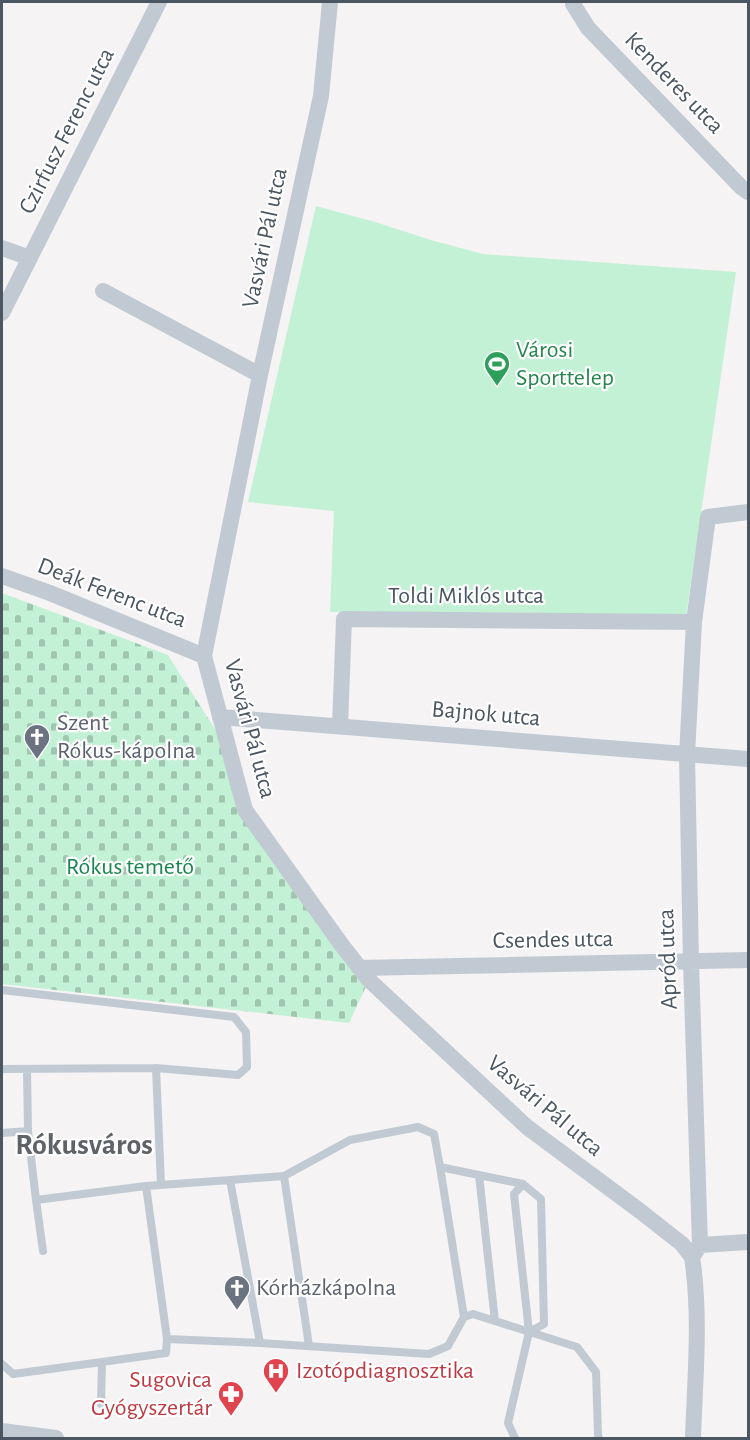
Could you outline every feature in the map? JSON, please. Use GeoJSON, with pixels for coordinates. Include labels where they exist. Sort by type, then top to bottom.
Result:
{"type":"FeatureCollection","features":[{"type":"Feature","properties":{"kind":"street","name":"Vasvári Pál utca"},"geometry":{"type":"LineString","coordinates":[[330,2],[321,96],[260,375],[204,656],[244,810],[369,980],[527,1127],[682,1245],[696,1251]]}},
{"type":"Feature","properties":{"kind":"street","name":"Kenderes utca"},"geometry":{"type":"LineString","coordinates":[[573,2],[588,28],[748,192]]}},
{"type":"Feature","properties":{"kind":"street","name":"Czirfusz Ferenc utca"},"geometry":{"type":"LineString","coordinates":[[2,313],[152,4]]}},
{"type":"Feature","properties":{"kind":"street"},"geometry":{"type":"LineString","coordinates":[[2,248],[30,258]]}},
{"type":"Feature","properties":{"kind":"street"},"geometry":{"type":"LineString","coordinates":[[103,291],[260,375]]}},
{"type":"Feature","properties":{"kind":"street","name":"Apród utca"},"geometry":{"type":"LineString","coordinates":[[693,1438],[697,1316],[687,755],[694,622],[708,517],[748,512]]}},
{"type":"Feature","properties":{"kind":"street","name":"Deák Ferenc utca"},"geometry":{"type":"LineString","coordinates":[[2,576],[50,593],[204,656]]}},
{"type":"Feature","properties":{"kind":"street","name":"Toldi Miklós utca"},"geometry":{"type":"LineString","coordinates":[[340,726],[344,619],[694,622]]}},
{"type":"Feature","properties":{"kind":"street","name":"Bajnok utca"},"geometry":{"type":"LineString","coordinates":[[220,717],[748,759]]}},
{"type":"Feature","properties":{"kind":"street","name":"Csendes utca"},"geometry":{"type":"LineString","coordinates":[[359,968],[748,960]]}},
{"type":"Feature","properties":{"kind":"street"},"geometry":{"type":"LineString","coordinates":[[696,1251],[748,1242]]}},
{"type":"Feature","properties":{"kind":"street"},"geometry":{"type":"LineString","coordinates":[[2,1431],[56,1438]]}},
{"type":"Feature","properties":{"kind":"lane"},"geometry":{"type":"LineString","coordinates":[[2,990],[234,1017],[246,1032],[247,1067],[238,1075],[156,1068],[2,1069]]}},
{"type":"Feature","properties":{"kind":"lane"},"geometry":{"type":"LineString","coordinates":[[156,1068],[161,1185]]}},
{"type":"Feature","properties":{"kind":"lane"},"geometry":{"type":"LineString","coordinates":[[27,1069],[28,1131],[43,1251]]}},
{"type":"Feature","properties":{"kind":"lane"},"geometry":{"type":"LineString","coordinates":[[36,1200],[146,1186],[284,1176],[350,1140],[418,1127],[434,1134],[464,1317],[448,1346],[429,1354],[167,1339]]}},
{"type":"Feature","properties":{"kind":"lane"},"geometry":{"type":"LineString","coordinates":[[2,1133],[28,1131]]}},
{"type":"Feature","properties":{"kind":"lane"},"geometry":{"type":"LineString","coordinates":[[440,1167],[523,1184],[541,1198],[544,1324],[529,1332]]}},
{"type":"Feature","properties":{"kind":"lane"},"geometry":{"type":"LineString","coordinates":[[479,1175],[495,1321]]}},
{"type":"Feature","properties":{"kind":"lane"},"geometry":{"type":"LineString","coordinates":[[284,1176],[309,1346]]}},
{"type":"Feature","properties":{"kind":"lane"},"geometry":{"type":"LineString","coordinates":[[230,1180],[260,1343]]}},
{"type":"Feature","properties":{"kind":"lane"},"geometry":{"type":"LineString","coordinates":[[515,1438],[508,1423],[529,1332],[514,1194],[523,1184]]}},
{"type":"Feature","properties":{"kind":"lane"},"geometry":{"type":"LineString","coordinates":[[2,1364],[13,1374],[166,1353],[167,1339],[146,1186]]}},
{"type":"Feature","properties":{"kind":"lane"},"geometry":{"type":"LineString","coordinates":[[464,1317],[473,1314],[577,1347],[596,1372],[597,1435],[599,1438]]}},
{"type":"Feature","properties":{"kind":"lane"},"geometry":{"type":"LineString","coordinates":[[101,1404],[102,1362]]}},
{"type":"Feature","properties":{"kind":"green space","name":"Városi Sporttelep"},"geometry":{"type":"Polygon","coordinates":[[[316,206],[483,254],[736,272],[686,617],[330,612],[334,511],[248,502],[316,206]]]}},
{"type":"Feature","properties":{"kind":"green space","name":"Rókus temető"},"geometry":{"type":"Polygon","coordinates":[[[2,593],[168,655],[228,750],[245,810],[369,980],[349,1023],[2,984],[2,593]]]}},
{"type":"Feature","properties":{"kind":"place","name":"Városi Sporttelep"},"geometry":{"type":"Point","coordinates":[497,387]}},
{"type":"Feature","properties":{"kind":"place","name":"Szent Rókus-kápolna"},"geometry":{"type":"Point","coordinates":[37,760]}},
{"type":"Feature","properties":{"kind":"place","name":"Kórházkápolna"},"geometry":{"type":"Point","coordinates":[237,1311]}},
{"type":"Feature","properties":{"kind":"place","name":"Izotópdiagnosztika"},"geometry":{"type":"Point","coordinates":[276,1394]}},
{"type":"Feature","properties":{"kind":"place","name":"Sugovica Gyógyszertár"},"geometry":{"type":"Point","coordinates":[231,1417]}},
{"type":"Feature","properties":{"kind":"district","name":"Rókusváros"},"geometry":{"type":"Point","coordinates":[84,1145]}}]}
